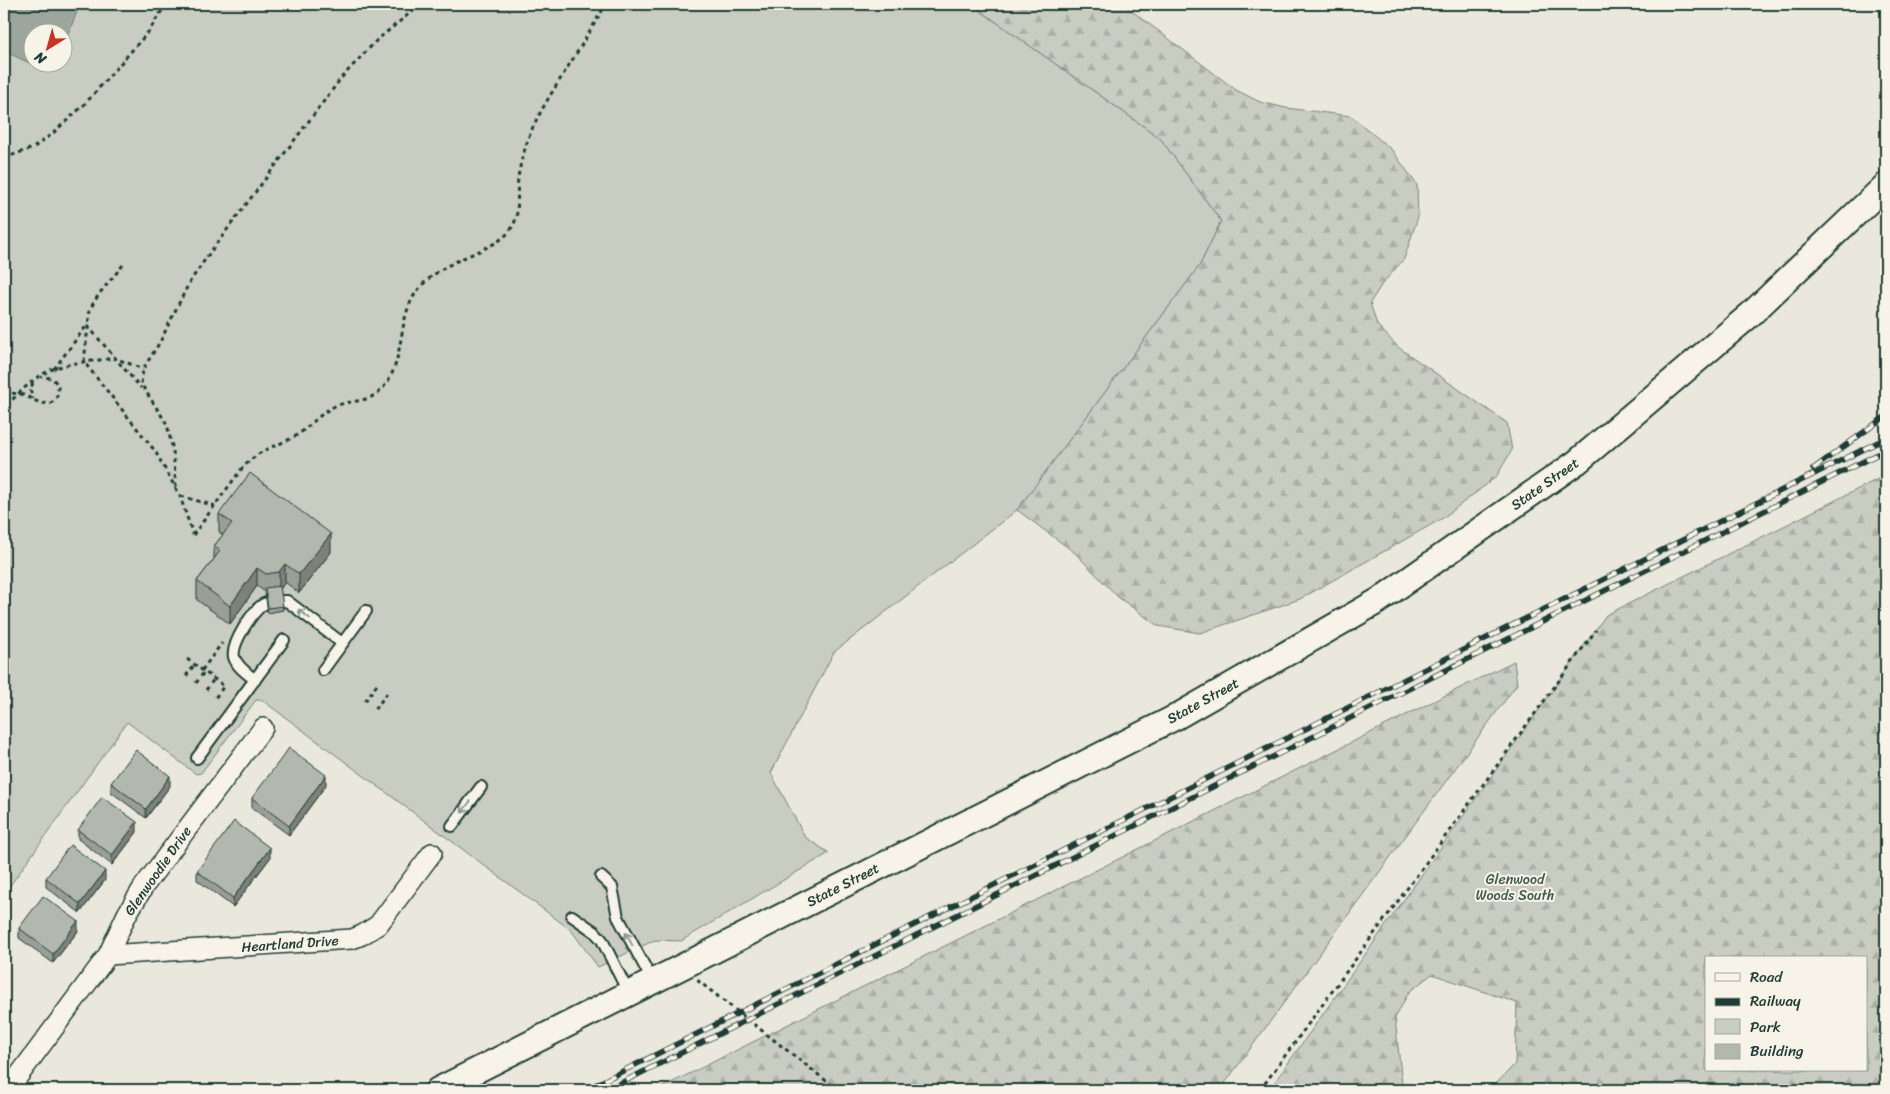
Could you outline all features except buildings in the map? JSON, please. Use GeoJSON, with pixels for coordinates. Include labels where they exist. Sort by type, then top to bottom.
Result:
{"type":"FeatureCollection","features":[{"type":"Feature","properties":{"kind":"street","name":"State Street"},"geometry":{"type":"LineString","coordinates":[[438,1090],[1176,717],[1378,601],[1578,462],[1751,314],[1886,185]]}},
{"type":"Feature","properties":{"kind":"street","name":"Glenwoodie Drive"},"geometry":{"type":"LineString","coordinates":[[8,1090],[108,955],[134,901],[263,728]]}},
{"type":"Feature","properties":{"kind":"street","name":"Heartland Drive"},"geometry":{"type":"LineString","coordinates":[[108,955],[342,941],[357,937],[378,925],[432,853]]}},
{"type":"Feature","properties":{"kind":"lane"},"geometry":{"type":"LineString","coordinates":[[254,680],[236,662],[233,648],[238,636],[264,604],[287,602],[342,643]]}},
{"type":"Feature","properties":{"kind":"lane"},"geometry":{"type":"LineString","coordinates":[[323,670],[366,611]]}},
{"type":"Feature","properties":{"kind":"lane"},"geometry":{"type":"LineString","coordinates":[[197,758],[284,640]]}},
{"type":"Feature","properties":{"kind":"lane"},"geometry":{"type":"LineString","coordinates":[[452,826],[481,787]]}},
{"type":"Feature","properties":{"kind":"lane"},"geometry":{"type":"LineString","coordinates":[[601,877],[612,887],[618,917],[652,982]]}},
{"type":"Feature","properties":{"kind":"lane"},"geometry":{"type":"LineString","coordinates":[[572,916],[595,932],[602,940],[629,994]]}},
{"type":"Feature","properties":{"kind":"path"},"geometry":{"type":"LineString","coordinates":[[4,158],[33,148],[52,134],[84,105],[154,25],[166,4]]}},
{"type":"Feature","properties":{"kind":"path"},"geometry":{"type":"LineString","coordinates":[[145,392],[141,384],[143,369],[160,342],[189,283],[304,127],[360,58],[390,29],[421,4]]}},
{"type":"Feature","properties":{"kind":"path"},"geometry":{"type":"LineString","coordinates":[[123,265],[92,303],[88,314],[84,362],[150,444],[176,487],[193,535],[243,468],[259,453],[294,437],[333,407],[365,399],[379,392],[393,368],[404,318],[421,286],[441,270],[498,242],[511,230],[516,216],[517,188],[521,163],[530,134],[546,102],[606,4]]}},
{"type":"Feature","properties":{"kind":"path"},"geometry":{"type":"LineString","coordinates":[[87,325],[145,392],[167,424],[173,451],[176,487]]}},
{"type":"Feature","properties":{"kind":"path"},"geometry":{"type":"LineString","coordinates":[[54,369],[87,325]]}},
{"type":"Feature","properties":{"kind":"path"},"geometry":{"type":"LineString","coordinates":[[7,405],[34,381],[54,369],[84,362],[115,358],[143,369]]}},
{"type":"Feature","properties":{"kind":"path"},"geometry":{"type":"LineString","coordinates":[[4,393],[18,394],[42,404],[51,403],[58,396],[59,391],[56,382],[52,378],[43,376],[38,378]]}},
{"type":"Feature","properties":{"kind":"path"},"geometry":{"type":"LineString","coordinates":[[33,399],[30,390],[34,381]]}},
{"type":"Feature","properties":{"kind":"path"},"geometry":{"type":"LineString","coordinates":[[180,496],[214,506]]}},
{"type":"Feature","properties":{"kind":"path"},"geometry":{"type":"LineString","coordinates":[[1260,1090],[1596,630]]}},
{"type":"Feature","properties":{"kind":"path"},"geometry":{"type":"LineString","coordinates":[[187,659],[224,686],[215,698]]}},
{"type":"Feature","properties":{"kind":"path"},"geometry":{"type":"LineString","coordinates":[[186,676],[195,664]]}},
{"type":"Feature","properties":{"kind":"path"},"geometry":{"type":"LineString","coordinates":[[196,683],[204,672]]}},
{"type":"Feature","properties":{"kind":"path"},"geometry":{"type":"LineString","coordinates":[[206,690],[214,679]]}},
{"type":"Feature","properties":{"kind":"path"},"geometry":{"type":"LineString","coordinates":[[365,701],[378,683]]}},
{"type":"Feature","properties":{"kind":"path"},"geometry":{"type":"LineString","coordinates":[[375,709],[389,691]]}},
{"type":"Feature","properties":{"kind":"path"},"geometry":{"type":"LineString","coordinates":[[681,967],[746,1020],[838,1090]]}},
{"type":"Feature","properties":{"kind":"green space"},"geometry":{"type":"Polygon","coordinates":[[[4,4],[971,4],[1160,138],[1221,221],[1200,265],[1017,510],[834,652],[771,773],[805,837],[829,853],[681,941],[655,940],[598,967],[571,930],[262,700],[256,700],[201,773],[196,774],[127,722],[4,894],[4,4]]]}},
{"type":"Feature","properties":{"kind":"green space"},"geometry":{"type":"Polygon","coordinates":[[[971,4],[1123,4],[1236,90],[1260,102],[1286,108],[1351,116],[1392,150],[1417,185],[1418,217],[1404,259],[1382,284],[1370,303],[1377,325],[1398,347],[1507,423],[1512,450],[1496,477],[1443,518],[1300,599],[1200,633],[1158,626],[1118,597],[1074,552],[1017,510],[1200,265],[1221,221],[1160,138],[971,4]]]}},
{"type":"Feature","properties":{"kind":"green space","name":"Glenwood Woods South"},"geometry":{"type":"Polygon","coordinates":[[[1886,475],[1886,1090],[1490,1090],[1515,1064],[1517,1003],[1432,974],[1409,992],[1395,1018],[1402,1084],[1400,1090],[1269,1090],[1606,615],[1886,475]]]}},
{"type":"Feature","properties":{"kind":"green space"},"geometry":{"type":"Polygon","coordinates":[[[1514,661],[1517,684],[1220,1090],[657,1090],[1514,661]]]}},
{"type":"Feature","properties":{"kind":"shaded area"},"geometry":{"type":"Polygon","coordinates":[[[4,4],[80,4],[72,24],[72,22],[22,22],[22,59],[4,51],[4,4]]]}},
{"type":"Feature","properties":{"kind":"railway"},"geometry":{"type":"LineString","coordinates":[[1813,469],[1886,416]]}},
{"type":"Feature","properties":{"kind":"railway"},"geometry":{"type":"LineString","coordinates":[[585,1090],[1886,438]]}},
{"type":"Feature","properties":{"kind":"railway"},"geometry":{"type":"LineString","coordinates":[[607,1090],[1886,450]]}}]}
